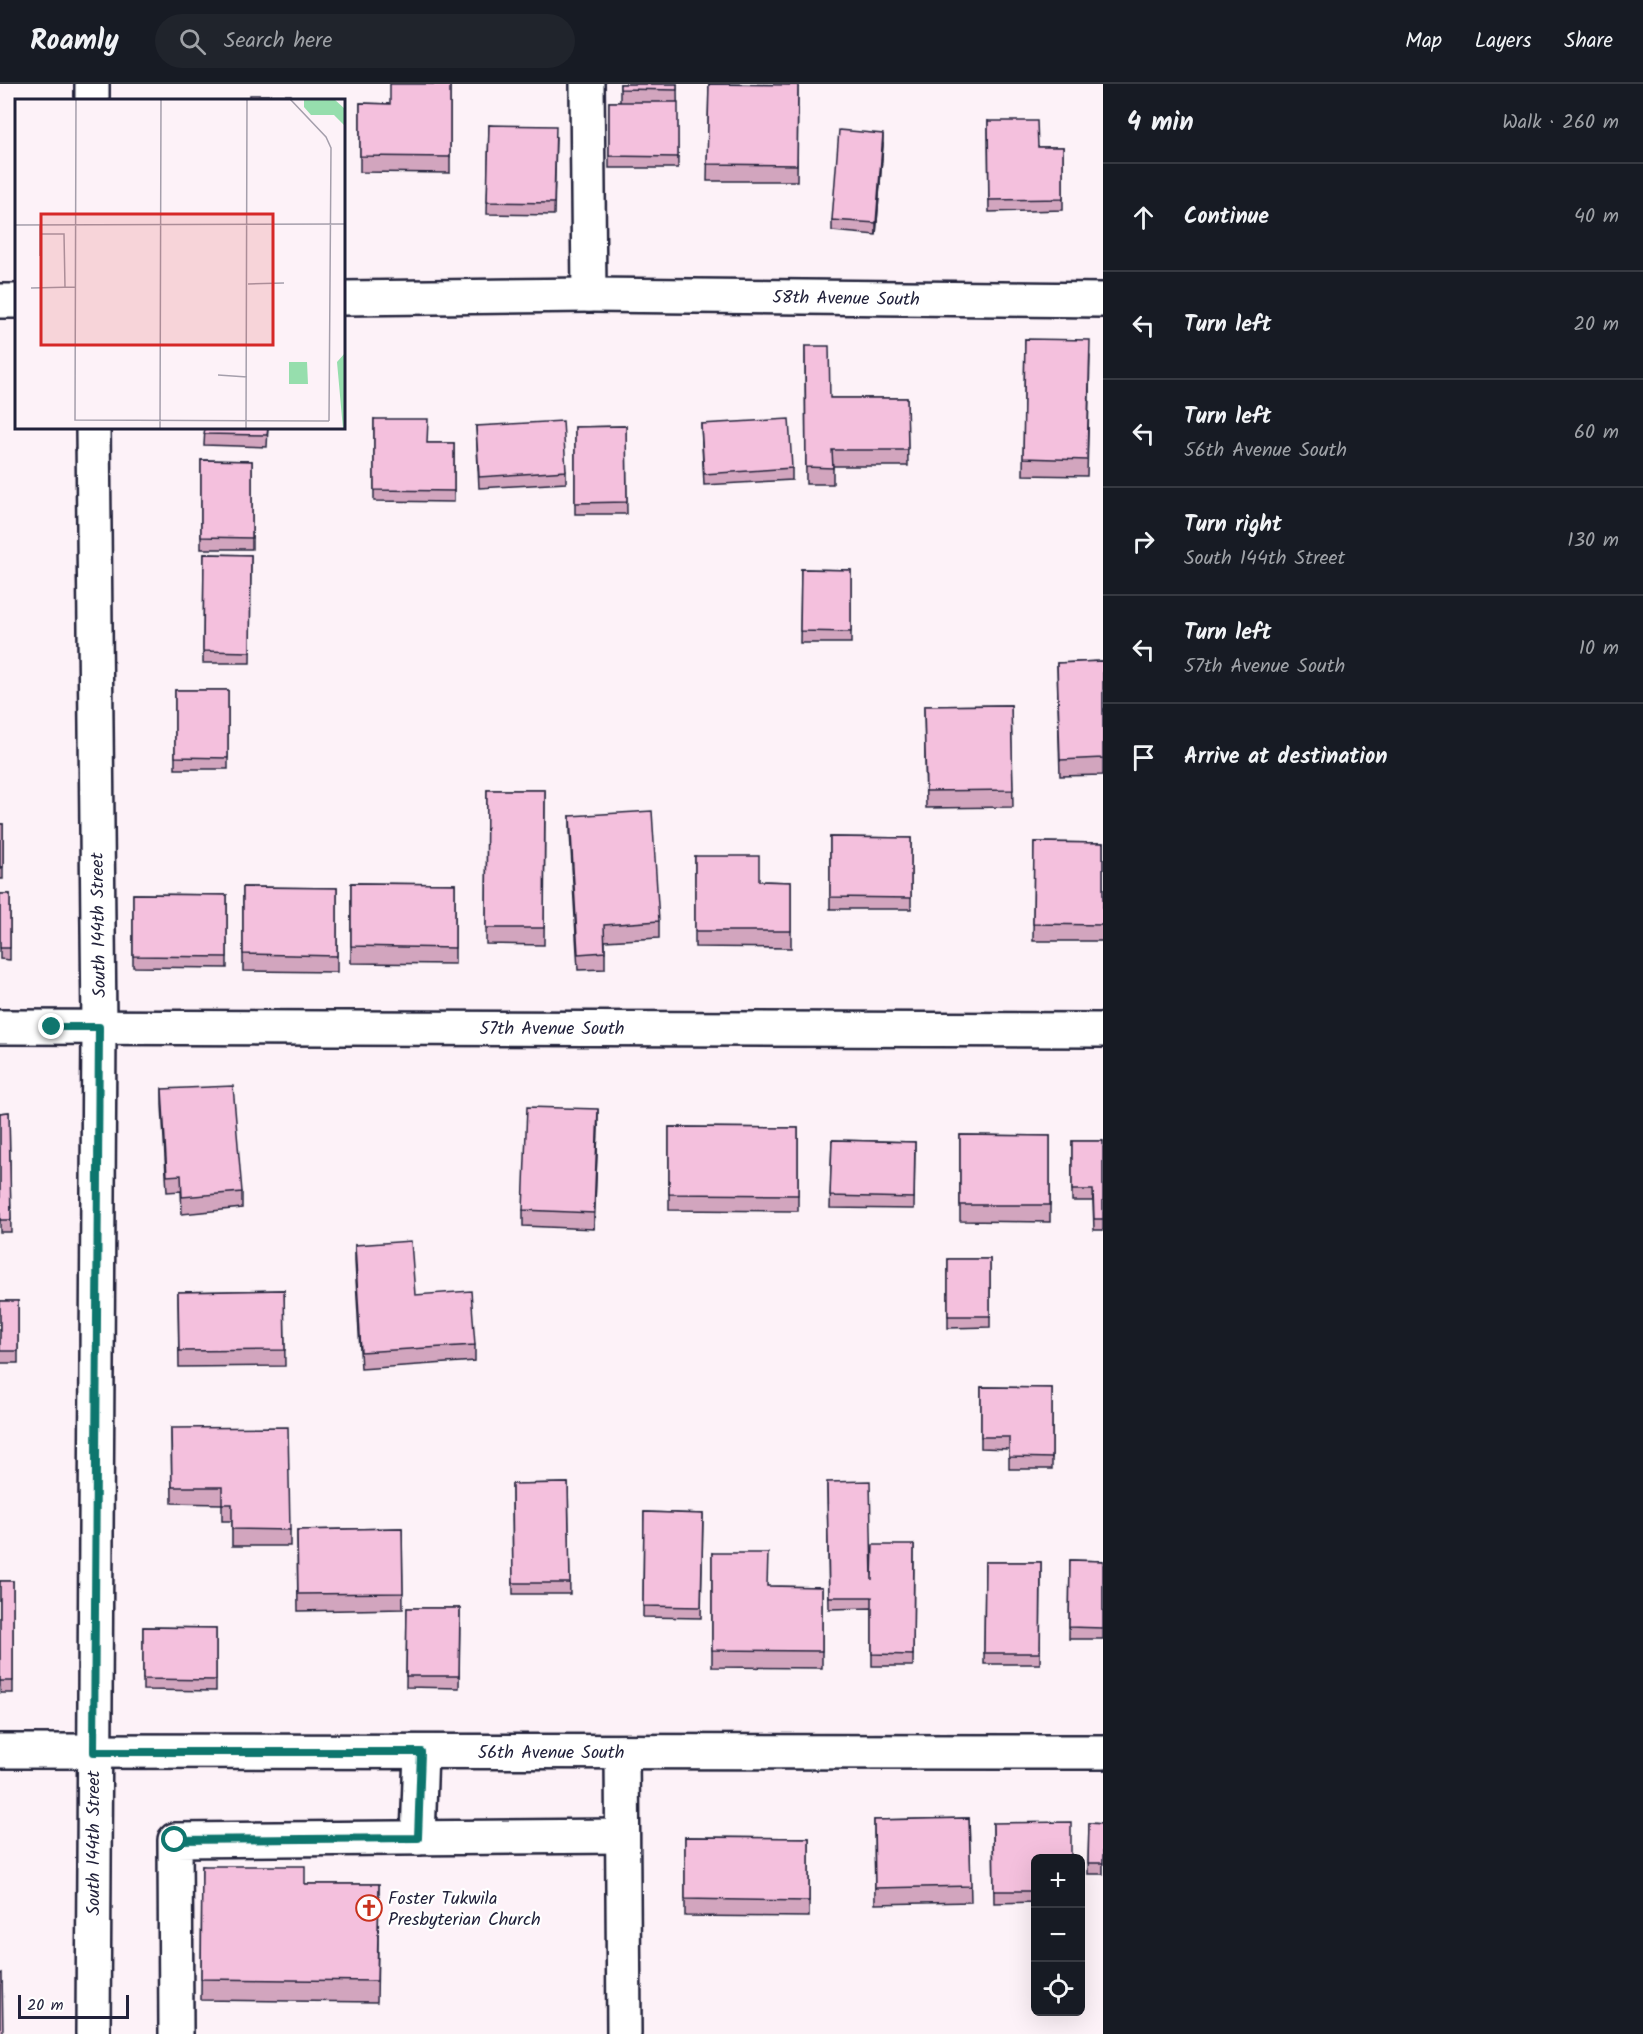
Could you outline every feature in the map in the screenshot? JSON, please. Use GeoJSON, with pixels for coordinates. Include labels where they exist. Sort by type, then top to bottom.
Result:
{"type":"FeatureCollection","features":[{"type":"Feature","properties":{"kind":"street"},"geometry":{"type":"LineString","coordinates":[[587,84],[589,295]]}},
{"type":"Feature","properties":{"kind":"street","name":"58th Avenue South"},"geometry":{"type":"LineString","coordinates":[[345,298],[589,295],[1103,300]]}},
{"type":"Feature","properties":{"kind":"street","name":"South 144th Street"},"geometry":{"type":"LineString","coordinates":[[93,429],[99,1027],[93,2034]]}},
{"type":"Feature","properties":{"kind":"street","name":"57th Avenue South"},"geometry":{"type":"LineString","coordinates":[[0,1027],[1103,1030]]}},
{"type":"Feature","properties":{"kind":"street","name":"56th Avenue South"},"geometry":{"type":"LineString","coordinates":[[0,1751],[1103,1752]]}},
{"type":"Feature","properties":{"kind":"street"},"geometry":{"type":"LineString","coordinates":[[418,1838],[421,1752]]}},
{"type":"Feature","properties":{"kind":"street"},"geometry":{"type":"LineString","coordinates":[[622,1752],[624,2034]]}},
{"type":"Feature","properties":{"kind":"street"},"geometry":{"type":"LineString","coordinates":[[176,2034],[175,1840],[622,1836]]}},
{"type":"Feature","properties":{"kind":"building"},"geometry":{"type":"Polygon","coordinates":[[[390,84],[450,84],[450,157],[360,156],[360,103],[390,104],[390,84]]]}},
{"type":"Feature","properties":{"kind":"building"},"geometry":{"type":"Polygon","coordinates":[[[620,84],[677,84],[677,90],[620,89],[620,84]]]}},
{"type":"Feature","properties":{"kind":"building"},"geometry":{"type":"Polygon","coordinates":[[[709,84],[798,85],[797,165],[707,164],[709,84]]]}},
{"type":"Feature","properties":{"kind":"building"},"geometry":{"type":"Polygon","coordinates":[[[250,95],[291,95],[291,99],[250,99],[250,95]]]}},
{"type":"Feature","properties":{"kind":"building"},"geometry":{"type":"Polygon","coordinates":[[[609,102],[678,102],[678,157],[609,156],[609,102]]]}},
{"type":"Feature","properties":{"kind":"building"},"geometry":{"type":"Polygon","coordinates":[[[988,121],[1037,121],[1038,147],[1063,147],[1063,199],[989,200],[988,121]]]}},
{"type":"Feature","properties":{"kind":"building"},"geometry":{"type":"Polygon","coordinates":[[[489,125],[556,126],[554,203],[487,202],[489,125]]]}},
{"type":"Feature","properties":{"kind":"building"},"geometry":{"type":"Polygon","coordinates":[[[839,130],[883,134],[876,223],[832,220],[839,130]]]}},
{"type":"Feature","properties":{"kind":"building"},"geometry":{"type":"Polygon","coordinates":[[[1025,339],[1090,340],[1087,460],[1023,458],[1025,339]]]}},
{"type":"Feature","properties":{"kind":"building"},"geometry":{"type":"Polygon","coordinates":[[[805,346],[829,346],[830,398],[907,398],[908,450],[832,450],[833,468],[806,467],[805,346]]]}},
{"type":"Feature","properties":{"kind":"building"},"geometry":{"type":"Polygon","coordinates":[[[374,419],[428,419],[427,443],[454,443],[454,491],[374,490],[374,419]]]}},
{"type":"Feature","properties":{"kind":"building"},"geometry":{"type":"Polygon","coordinates":[[[789,419],[792,468],[704,474],[701,424],[789,419]]]}},
{"type":"Feature","properties":{"kind":"building"},"geometry":{"type":"Polygon","coordinates":[[[563,421],[566,471],[479,477],[476,426],[563,421]]]}},
{"type":"Feature","properties":{"kind":"building"},"geometry":{"type":"Polygon","coordinates":[[[626,426],[627,502],[575,503],[575,427],[626,426]]]}},
{"type":"Feature","properties":{"kind":"building"},"geometry":{"type":"Polygon","coordinates":[[[205,429],[268,429],[267,435],[204,434],[205,429]]]}},
{"type":"Feature","properties":{"kind":"building"},"geometry":{"type":"Polygon","coordinates":[[[201,460],[252,461],[252,538],[201,537],[201,460]]]}},
{"type":"Feature","properties":{"kind":"building"},"geometry":{"type":"Polygon","coordinates":[[[204,554],[251,555],[250,652],[203,651],[204,554]]]}},
{"type":"Feature","properties":{"kind":"building"},"geometry":{"type":"Polygon","coordinates":[[[801,569],[851,570],[851,632],[800,631],[801,569]]]}},
{"type":"Feature","properties":{"kind":"building"},"geometry":{"type":"Polygon","coordinates":[[[1103,661],[1103,758],[1060,760],[1057,663],[1103,661]]]}},
{"type":"Feature","properties":{"kind":"building"},"geometry":{"type":"Polygon","coordinates":[[[175,690],[228,690],[228,758],[175,757],[175,690]]]}},
{"type":"Feature","properties":{"kind":"building"},"geometry":{"type":"Polygon","coordinates":[[[1011,705],[1013,790],[926,791],[924,706],[1011,705]]]}},
{"type":"Feature","properties":{"kind":"building"},"geometry":{"type":"Polygon","coordinates":[[[487,790],[545,790],[544,928],[486,928],[487,790]]]}},
{"type":"Feature","properties":{"kind":"building"},"geometry":{"type":"Polygon","coordinates":[[[652,811],[659,921],[604,925],[605,952],[578,954],[570,816],[652,811]]]}},
{"type":"Feature","properties":{"kind":"building"},"geometry":{"type":"Polygon","coordinates":[[[0,824],[3,824],[3,867],[0,867],[0,824]]]}},
{"type":"Feature","properties":{"kind":"building"},"geometry":{"type":"Polygon","coordinates":[[[830,837],[911,838],[911,898],[830,897],[830,837]]]}},
{"type":"Feature","properties":{"kind":"building"},"geometry":{"type":"Polygon","coordinates":[[[1034,842],[1103,843],[1103,925],[1033,924],[1034,842]]]}},
{"type":"Feature","properties":{"kind":"building"},"geometry":{"type":"Polygon","coordinates":[[[695,856],[759,856],[759,881],[791,882],[791,931],[695,931],[695,856]]]}},
{"type":"Feature","properties":{"kind":"building"},"geometry":{"type":"Polygon","coordinates":[[[351,883],[455,884],[455,948],[351,946],[351,883]]]}},
{"type":"Feature","properties":{"kind":"building"},"geometry":{"type":"Polygon","coordinates":[[[243,887],[337,888],[337,956],[243,954],[243,887]]]}},
{"type":"Feature","properties":{"kind":"building"},"geometry":{"type":"Polygon","coordinates":[[[0,894],[10,894],[10,948],[0,948],[0,894]]]}},
{"type":"Feature","properties":{"kind":"building"},"geometry":{"type":"Polygon","coordinates":[[[133,894],[227,895],[227,957],[133,956],[133,894]]]}},
{"type":"Feature","properties":{"kind":"building"},"geometry":{"type":"Polygon","coordinates":[[[233,1086],[242,1192],[182,1197],[181,1175],[167,1176],[162,1089],[233,1086]]]}},
{"type":"Feature","properties":{"kind":"building"},"geometry":{"type":"Polygon","coordinates":[[[527,1107],[598,1109],[594,1213],[523,1210],[527,1107]]]}},
{"type":"Feature","properties":{"kind":"building"},"geometry":{"type":"Polygon","coordinates":[[[9,1112],[11,1220],[0,1220],[0,1113],[9,1112]]]}},
{"type":"Feature","properties":{"kind":"building"},"geometry":{"type":"Polygon","coordinates":[[[669,1127],[798,1128],[798,1195],[669,1194],[669,1127]]]}},
{"type":"Feature","properties":{"kind":"building"},"geometry":{"type":"Polygon","coordinates":[[[960,1135],[1050,1136],[1050,1205],[960,1205],[960,1135]]]}},
{"type":"Feature","properties":{"kind":"building"},"geometry":{"type":"Polygon","coordinates":[[[832,1140],[915,1142],[914,1198],[830,1196],[832,1140]]]}},
{"type":"Feature","properties":{"kind":"building"},"geometry":{"type":"Polygon","coordinates":[[[1072,1141],[1103,1141],[1103,1219],[1094,1219],[1093,1190],[1072,1190],[1072,1141]]]}},
{"type":"Feature","properties":{"kind":"building"},"geometry":{"type":"Polygon","coordinates":[[[411,1241],[415,1295],[471,1291],[475,1345],[361,1352],[355,1245],[411,1241]]]}},
{"type":"Feature","properties":{"kind":"building"},"geometry":{"type":"Polygon","coordinates":[[[948,1259],[990,1259],[990,1316],[948,1316],[948,1259]]]}},
{"type":"Feature","properties":{"kind":"building"},"geometry":{"type":"Polygon","coordinates":[[[284,1290],[285,1350],[179,1351],[178,1292],[284,1290]]]}},
{"type":"Feature","properties":{"kind":"building"},"geometry":{"type":"Polygon","coordinates":[[[0,1301],[18,1301],[18,1351],[0,1351],[0,1301]]]}},
{"type":"Feature","properties":{"kind":"building"},"geometry":{"type":"Polygon","coordinates":[[[981,1387],[1052,1388],[1052,1458],[1009,1457],[1009,1437],[981,1437],[981,1387]]]}},
{"type":"Feature","properties":{"kind":"building"},"geometry":{"type":"Polygon","coordinates":[[[288,1427],[290,1530],[232,1529],[232,1504],[222,1504],[222,1487],[172,1487],[171,1428],[288,1427]]]}},
{"type":"Feature","properties":{"kind":"building"},"geometry":{"type":"Polygon","coordinates":[[[870,1481],[872,1580],[873,1545],[914,1545],[913,1655],[872,1654],[872,1597],[829,1597],[827,1482],[870,1481]]]}},
{"type":"Feature","properties":{"kind":"building"},"geometry":{"type":"Polygon","coordinates":[[[568,1483],[570,1583],[513,1583],[512,1484],[568,1483]]]}},
{"type":"Feature","properties":{"kind":"building"},"geometry":{"type":"Polygon","coordinates":[[[644,1512],[703,1514],[701,1607],[643,1606],[644,1512]]]}},
{"type":"Feature","properties":{"kind":"building"},"geometry":{"type":"Polygon","coordinates":[[[402,1528],[403,1593],[298,1594],[297,1530],[402,1528]]]}},
{"type":"Feature","properties":{"kind":"building"},"geometry":{"type":"Polygon","coordinates":[[[712,1553],[768,1553],[767,1586],[822,1587],[822,1651],[712,1650],[712,1553]]]}},
{"type":"Feature","properties":{"kind":"building"},"geometry":{"type":"Polygon","coordinates":[[[1070,1560],[1103,1561],[1103,1628],[1069,1627],[1070,1560]]]}},
{"type":"Feature","properties":{"kind":"building"},"geometry":{"type":"Polygon","coordinates":[[[985,1562],[1041,1562],[1040,1653],[984,1653],[985,1562]]]}},
{"type":"Feature","properties":{"kind":"building"},"geometry":{"type":"Polygon","coordinates":[[[0,1581],[13,1581],[13,1681],[0,1681],[0,1581]]]}},
{"type":"Feature","properties":{"kind":"building"},"geometry":{"type":"Polygon","coordinates":[[[407,1608],[460,1608],[459,1676],[406,1676],[407,1608]]]}},
{"type":"Feature","properties":{"kind":"building"},"geometry":{"type":"Polygon","coordinates":[[[143,1627],[216,1628],[216,1680],[143,1679],[143,1627]]]}},
{"type":"Feature","properties":{"kind":"building"},"geometry":{"type":"Polygon","coordinates":[[[969,1818],[971,1886],[875,1888],[874,1820],[969,1818]]]}},
{"type":"Feature","properties":{"kind":"building"},"geometry":{"type":"Polygon","coordinates":[[[1071,1822],[1071,1854],[1031,1854],[1031,1891],[994,1891],[993,1823],[1071,1822]]]}},
{"type":"Feature","properties":{"kind":"building"},"geometry":{"type":"Polygon","coordinates":[[[1089,1823],[1103,1824],[1103,1863],[1088,1863],[1089,1823]]]}},
{"type":"Feature","properties":{"kind":"building"},"geometry":{"type":"Polygon","coordinates":[[[685,1837],[809,1838],[809,1901],[685,1899],[685,1837]]]}},
{"type":"Feature","properties":{"kind":"building"},"geometry":{"type":"Polygon","coordinates":[[[202,1866],[305,1866],[305,1884],[379,1884],[377,1981],[201,1979],[202,1866]]]}},
{"type":"Feature","properties":{"kind":"building"},"geometry":{"type":"Polygon","coordinates":[[[2,1973],[3,2034],[0,2034],[0,1974],[2,1973]]]}},
{"type":"Feature","properties":{"kind":"place","name":"Foster Tukwila Presbyterian Church"},"geometry":{"type":"Point","coordinates":[369,1908]}},
{"type":"Feature","properties":{"kind":"route"},"geometry":{"type":"LineString","coordinates":[[52,1027],[99,1027],[94,1752],[421,1752],[418,1838],[175,1840]]}}]}
